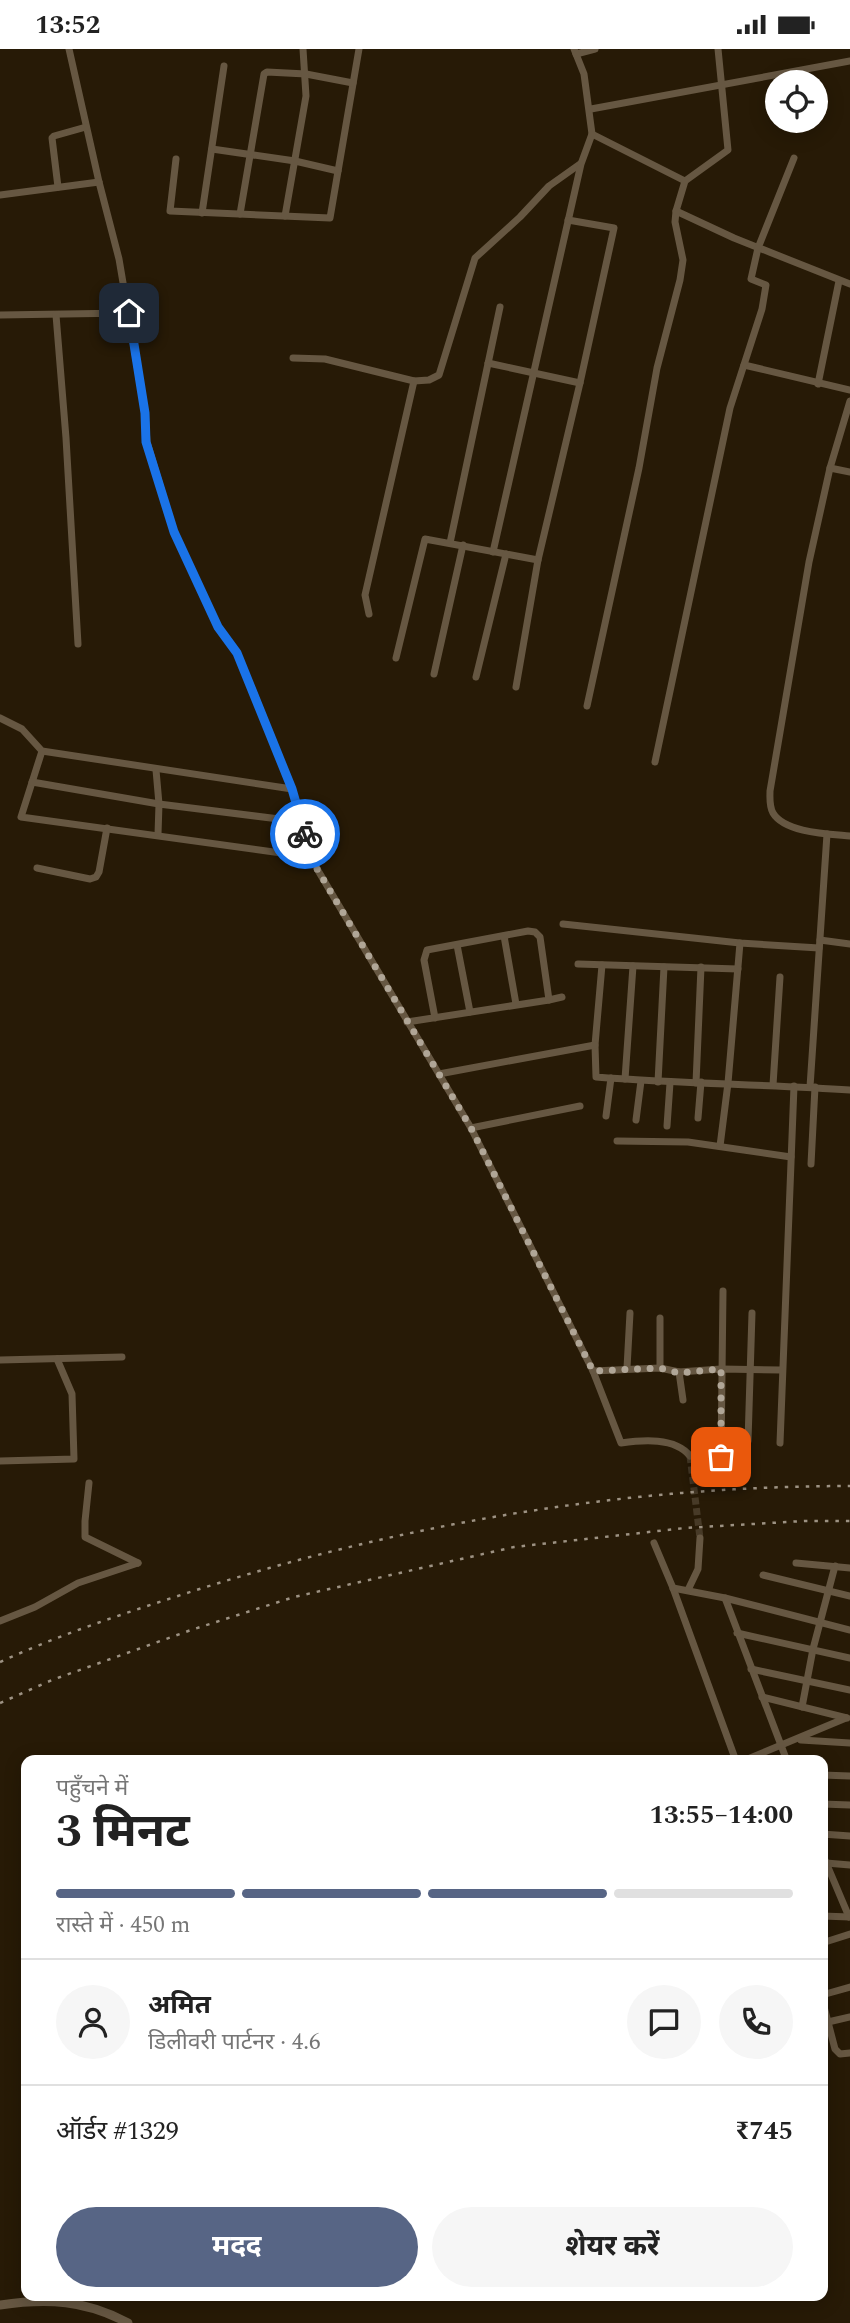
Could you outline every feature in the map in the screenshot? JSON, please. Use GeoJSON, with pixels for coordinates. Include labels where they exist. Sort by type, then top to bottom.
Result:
{"type":"FeatureCollection","features":[{"type":"Feature","properties":{"kind":"street"},"geometry":{"type":"LineString","coordinates":[[69,49],[119,259],[145,413],[146,442],[174,532],[218,627],[237,653],[292,789],[303,821],[310,857],[471,1128],[593,1371],[621,1443],[653,1441],[676,1446],[690,1456]]}},
{"type":"Feature","properties":{"kind":"street"},"geometry":{"type":"LineString","coordinates":[[285,216],[306,96],[303,49]]}},
{"type":"Feature","properties":{"kind":"street"},"geometry":{"type":"LineString","coordinates":[[176,159],[170,211],[330,218],[359,49]]}},
{"type":"Feature","properties":{"kind":"street"},"geometry":{"type":"LineString","coordinates":[[493,552],[581,164],[592,134],[584,74],[575,51],[595,49]]}},
{"type":"Feature","properties":{"kind":"street"},"geometry":{"type":"LineString","coordinates":[[587,706],[639,468],[657,368],[680,280],[683,260],[675,222],[676,211],[685,181],[728,150],[718,49]]}},
{"type":"Feature","properties":{"kind":"street"},"geometry":{"type":"LineString","coordinates":[[590,109],[850,61]]}},
{"type":"Feature","properties":{"kind":"street"},"geometry":{"type":"LineString","coordinates":[[202,213],[224,67]]}},
{"type":"Feature","properties":{"kind":"street"},"geometry":{"type":"LineString","coordinates":[[240,214],[264,75],[267,72],[306,74],[353,83]]}},
{"type":"Feature","properties":{"kind":"street"},"geometry":{"type":"LineString","coordinates":[[58,187],[52,138],[86,127]]}},
{"type":"Feature","properties":{"kind":"street"},"geometry":{"type":"LineString","coordinates":[[592,134],[685,181]]}},
{"type":"Feature","properties":{"kind":"street"},"geometry":{"type":"LineString","coordinates":[[212,149],[295,161],[338,171]]}},
{"type":"Feature","properties":{"kind":"street"},"geometry":{"type":"LineString","coordinates":[[655,762],[730,408],[762,309],[766,285],[751,279],[758,248],[794,157]]}},
{"type":"Feature","properties":{"kind":"street"},"geometry":{"type":"LineString","coordinates":[[293,358],[325,359],[414,381],[429,380],[439,375],[474,258],[520,217],[549,186],[581,164]]}},
{"type":"Feature","properties":{"kind":"street"},"geometry":{"type":"LineString","coordinates":[[0,195],[99,183]]}},
{"type":"Feature","properties":{"kind":"street"},"geometry":{"type":"LineString","coordinates":[[676,211],[758,248],[850,284]]}},
{"type":"Feature","properties":{"kind":"street"},"geometry":{"type":"LineString","coordinates":[[516,687],[538,560],[614,228],[568,220]]}},
{"type":"Feature","properties":{"kind":"street"},"geometry":{"type":"LineString","coordinates":[[818,384],[839,281]]}},
{"type":"Feature","properties":{"kind":"street"},"geometry":{"type":"LineString","coordinates":[[450,543],[500,307]]}},
{"type":"Feature","properties":{"kind":"street"},"geometry":{"type":"LineString","coordinates":[[0,315],[129,313]]}},
{"type":"Feature","properties":{"kind":"street"},"geometry":{"type":"LineString","coordinates":[[56,315],[78,644]]}},
{"type":"Feature","properties":{"kind":"street"},"geometry":{"type":"LineString","coordinates":[[488,363],[532,375],[580,383]]}},
{"type":"Feature","properties":{"kind":"street"},"geometry":{"type":"LineString","coordinates":[[744,365],[850,390]]}},
{"type":"Feature","properties":{"kind":"street"},"geometry":{"type":"LineString","coordinates":[[369,614],[365,595],[414,381]]}},
{"type":"Feature","properties":{"kind":"street"},"geometry":{"type":"LineString","coordinates":[[850,401],[830,468],[809,562],[769,791],[773,813],[795,829],[850,836]]}},
{"type":"Feature","properties":{"kind":"street"},"geometry":{"type":"LineString","coordinates":[[830,468],[850,472]]}},
{"type":"Feature","properties":{"kind":"street"},"geometry":{"type":"LineString","coordinates":[[396,658],[425,539],[538,560]]}},
{"type":"Feature","properties":{"kind":"street"},"geometry":{"type":"LineString","coordinates":[[434,674],[463,545]]}},
{"type":"Feature","properties":{"kind":"street"},"geometry":{"type":"LineString","coordinates":[[476,677],[506,554]]}},
{"type":"Feature","properties":{"kind":"street"},"geometry":{"type":"LineString","coordinates":[[0,719],[22,729],[42,751],[292,789]]}},
{"type":"Feature","properties":{"kind":"street"},"geometry":{"type":"LineString","coordinates":[[42,751],[21,817],[310,857]]}},
{"type":"Feature","properties":{"kind":"street"},"geometry":{"type":"LineString","coordinates":[[156,770],[158,834]]}},
{"type":"Feature","properties":{"kind":"street"},"geometry":{"type":"LineString","coordinates":[[32,782],[159,804],[303,821]]}},
{"type":"Feature","properties":{"kind":"street"},"geometry":{"type":"LineString","coordinates":[[37,868],[90,879],[96,877],[107,828]]}},
{"type":"Feature","properties":{"kind":"street"},"geometry":{"type":"LineString","coordinates":[[811,1164],[812,1087],[827,834]]}},
{"type":"Feature","properties":{"kind":"street"},"geometry":{"type":"LineString","coordinates":[[563,924],[740,943],[850,944]]}},
{"type":"Feature","properties":{"kind":"street"},"geometry":{"type":"LineString","coordinates":[[435,1018],[424,955],[427,950],[528,931],[535,932],[540,937],[549,1000]]}},
{"type":"Feature","properties":{"kind":"street"},"geometry":{"type":"LineString","coordinates":[[504,936],[516,1005]]}},
{"type":"Feature","properties":{"kind":"street"},"geometry":{"type":"LineString","coordinates":[[720,1146],[729,1083],[740,943]]}},
{"type":"Feature","properties":{"kind":"street"},"geometry":{"type":"LineString","coordinates":[[457,944],[470,1012]]}},
{"type":"Feature","properties":{"kind":"street"},"geometry":{"type":"LineString","coordinates":[[578,964],[738,969]]}},
{"type":"Feature","properties":{"kind":"street"},"geometry":{"type":"LineString","coordinates":[[603,965],[595,1045],[596,1077],[670,1083],[729,1083],[850,1090]]}},
{"type":"Feature","properties":{"kind":"street"},"geometry":{"type":"LineString","coordinates":[[625,1079],[633,966]]}},
{"type":"Feature","properties":{"kind":"street"},"geometry":{"type":"LineString","coordinates":[[658,1082],[664,967]]}},
{"type":"Feature","properties":{"kind":"street"},"geometry":{"type":"LineString","coordinates":[[698,1118],[701,967]]}},
{"type":"Feature","properties":{"kind":"street"},"geometry":{"type":"LineString","coordinates":[[773,1085],[780,977]]}},
{"type":"Feature","properties":{"kind":"street"},"geometry":{"type":"LineString","coordinates":[[407,1022],[562,997]]}},
{"type":"Feature","properties":{"kind":"street"},"geometry":{"type":"LineString","coordinates":[[439,1074],[595,1045]]}},
{"type":"Feature","properties":{"kind":"street"},"geometry":{"type":"LineString","coordinates":[[606,1116],[611,1078]]}},
{"type":"Feature","properties":{"kind":"street"},"geometry":{"type":"LineString","coordinates":[[636,1121],[640,1081]]}},
{"type":"Feature","properties":{"kind":"street"},"geometry":{"type":"LineString","coordinates":[[667,1126],[670,1083]]}},
{"type":"Feature","properties":{"kind":"street"},"geometry":{"type":"LineString","coordinates":[[780,1443],[794,1086]]}},
{"type":"Feature","properties":{"kind":"street"},"geometry":{"type":"LineString","coordinates":[[471,1128],[580,1106]]}},
{"type":"Feature","properties":{"kind":"street"},"geometry":{"type":"LineString","coordinates":[[617,1141],[666,1141],[791,1157]]}},
{"type":"Feature","properties":{"kind":"street"},"geometry":{"type":"LineString","coordinates":[[721,1457],[723,1291]]}},
{"type":"Feature","properties":{"kind":"street"},"geometry":{"type":"LineString","coordinates":[[627,1368],[630,1313]]}},
{"type":"Feature","properties":{"kind":"street"},"geometry":{"type":"LineString","coordinates":[[748,1441],[752,1313]]}},
{"type":"Feature","properties":{"kind":"street"},"geometry":{"type":"LineString","coordinates":[[660,1318],[660,1368]]}},
{"type":"Feature","properties":{"kind":"street"},"geometry":{"type":"LineString","coordinates":[[0,1360],[122,1357]]}},
{"type":"Feature","properties":{"kind":"street"},"geometry":{"type":"LineString","coordinates":[[0,1461],[74,1459],[72,1394],[57,1359]]}},
{"type":"Feature","properties":{"kind":"street"},"geometry":{"type":"LineString","coordinates":[[593,1371],[627,1368],[660,1368],[679,1373],[721,1369],[781,1370]]}},
{"type":"Feature","properties":{"kind":"street"},"geometry":{"type":"LineString","coordinates":[[679,1373],[683,1400]]}},
{"type":"Feature","properties":{"kind":"street"},"geometry":{"type":"LineString","coordinates":[[0,1621],[35,1607],[78,1583],[138,1563],[85,1537],[89,1483]]}},
{"type":"Feature","properties":{"kind":"street"},"geometry":{"type":"LineString","coordinates":[[688,1590],[698,1569],[700,1538]]}},
{"type":"Feature","properties":{"kind":"street"},"geometry":{"type":"LineString","coordinates":[[654,1543],[734,1755]]}},
{"type":"Feature","properties":{"kind":"street"},"geometry":{"type":"LineString","coordinates":[[796,1563],[850,1568]]}},
{"type":"Feature","properties":{"kind":"street"},"geometry":{"type":"LineString","coordinates":[[802,1707],[813,1649],[835,1566]]}},
{"type":"Feature","properties":{"kind":"street"},"geometry":{"type":"LineString","coordinates":[[763,1575],[850,1596]]}},
{"type":"Feature","properties":{"kind":"street"},"geometry":{"type":"LineString","coordinates":[[673,1588],[725,1598],[850,1630]]}},
{"type":"Feature","properties":{"kind":"street"},"geometry":{"type":"LineString","coordinates":[[725,1598],[785,1755]]}},
{"type":"Feature","properties":{"kind":"street"},"geometry":{"type":"LineString","coordinates":[[737,1633],[850,1658]]}},
{"type":"Feature","properties":{"kind":"street"},"geometry":{"type":"LineString","coordinates":[[751,1669],[850,1690]]}},
{"type":"Feature","properties":{"kind":"street"},"geometry":{"type":"LineString","coordinates":[[762,1697],[848,1719]]}},
{"type":"Feature","properties":{"kind":"street"},"geometry":{"type":"LineString","coordinates":[[758,1755],[848,1719]]}},
{"type":"Feature","properties":{"kind":"street"},"geometry":{"type":"LineString","coordinates":[[796,1740],[850,1743]]}},
{"type":"Feature","properties":{"kind":"street"},"geometry":{"type":"LineString","coordinates":[[828,1775],[850,1776]]}},
{"type":"Feature","properties":{"kind":"street"},"geometry":{"type":"LineString","coordinates":[[828,1804],[850,1805]]}},
{"type":"Feature","properties":{"kind":"street"},"geometry":{"type":"LineString","coordinates":[[828,1834],[850,1836]]}},
{"type":"Feature","properties":{"kind":"street"},"geometry":{"type":"LineString","coordinates":[[828,1863],[850,1865]]}},
{"type":"Feature","properties":{"kind":"street"},"geometry":{"type":"LineString","coordinates":[[828,1868],[850,1917],[828,1916]]}},
{"type":"Feature","properties":{"kind":"street"},"geometry":{"type":"LineString","coordinates":[[828,1941],[850,1934]]}},
{"type":"Feature","properties":{"kind":"street"},"geometry":{"type":"LineString","coordinates":[[828,1995],[850,1987]]}},
{"type":"Feature","properties":{"kind":"street"},"geometry":{"type":"LineString","coordinates":[[850,2017],[828,2022],[837,2053],[850,2053]]}},
{"type":"Feature","properties":{"kind":"street"},"geometry":{"type":"LineString","coordinates":[[0,2305],[27,2301],[73,2302],[128,2323]]}},
{"type":"Feature","properties":{"kind":"tunnel"},"geometry":{"type":"LineString","coordinates":[[690,1456],[700,1538]]}},
{"type":"Feature","properties":{"kind":"railway"},"geometry":{"type":"LineString","coordinates":[[0,1662],[68,1634],[184,1594],[265,1569],[430,1529],[513,1514],[681,1493],[850,1486]]}},
{"type":"Feature","properties":{"kind":"railway"},"geometry":{"type":"LineString","coordinates":[[0,1703],[52,1680],[191,1630],[294,1597],[514,1547],[685,1528],[850,1521]]}},
{"type":"Feature","properties":{"kind":"way so far"},"geometry":{"type":"LineString","coordinates":[[305,834],[310,857],[471,1128],[593,1371],[660,1368],[679,1373],[721,1369],[721,1457]]}},
{"type":"Feature","properties":{"kind":"route"},"geometry":{"type":"LineString","coordinates":[[129,313],[145,413],[146,442],[174,532],[218,627],[237,653],[292,789],[305,834]]}}]}
